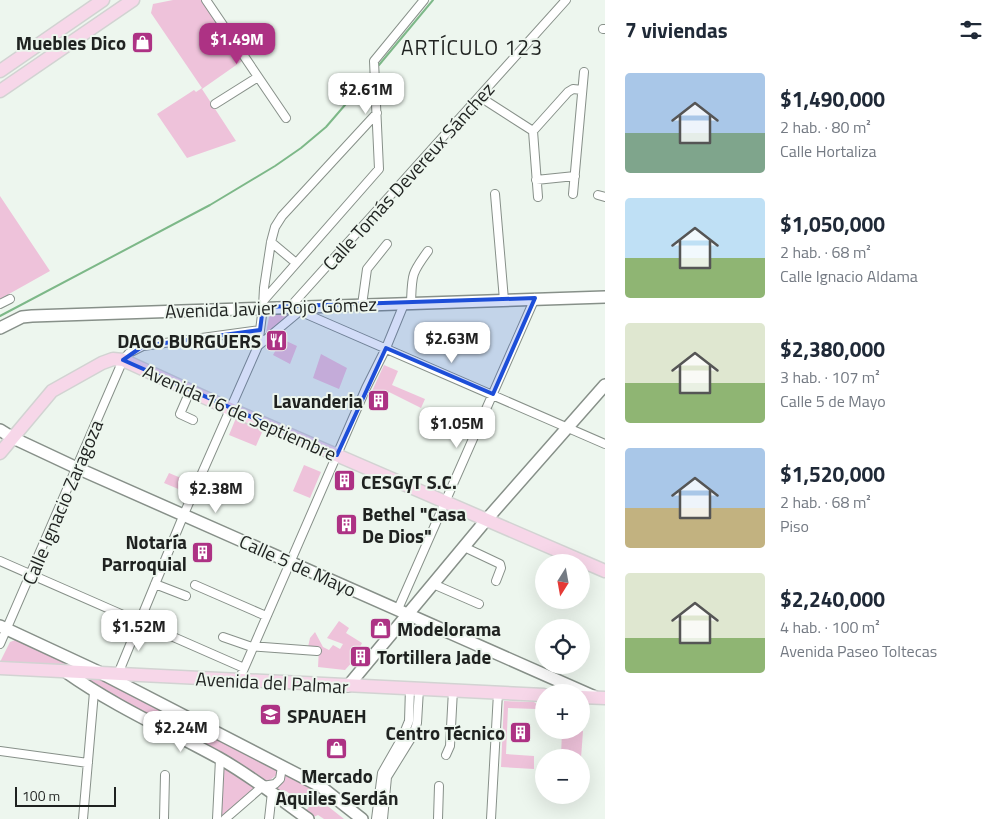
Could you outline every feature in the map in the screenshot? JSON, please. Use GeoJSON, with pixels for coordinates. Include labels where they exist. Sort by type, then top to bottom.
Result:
{"type":"FeatureCollection","features":[{"type":"Feature","properties":{"kind":"main road"},"geometry":{"type":"LineString","coordinates":[[0,71],[103,0]]}},
{"type":"Feature","properties":{"kind":"main road"},"geometry":{"type":"LineString","coordinates":[[0,91],[133,0]]}},
{"type":"Feature","properties":{"kind":"main road"},"geometry":{"type":"LineString","coordinates":[[0,453],[52,390],[102,363],[113,359],[123,360]]}},
{"type":"Feature","properties":{"kind":"main road","name":"Avenida 16 de Septiembre"},"geometry":{"type":"LineString","coordinates":[[123,360],[190,391],[605,571]]}},
{"type":"Feature","properties":{"kind":"main road","name":"Avenida del Palmar"},"geometry":{"type":"LineString","coordinates":[[0,668],[118,674],[241,674],[348,686],[535,694]]}},
{"type":"Feature","properties":{"kind":"street"},"geometry":{"type":"LineString","coordinates":[[206,0],[286,118]]}},
{"type":"Feature","properties":{"kind":"street"},"geometry":{"type":"LineString","coordinates":[[263,304],[296,262],[379,169],[374,61],[424,0]]}},
{"type":"Feature","properties":{"kind":"street","name":"Calle Tomás Devereux Sánchez"},"geometry":{"type":"LineString","coordinates":[[258,346],[295,309],[566,0]]}},
{"type":"Feature","properties":{"kind":"street"},"geometry":{"type":"LineString","coordinates":[[573,194],[584,72]]}},
{"type":"Feature","properties":{"kind":"street"},"geometry":{"type":"LineString","coordinates":[[215,104],[258,76]]}},
{"type":"Feature","properties":{"kind":"street"},"geometry":{"type":"LineString","coordinates":[[538,197],[533,131],[568,92],[573,89],[582,90]]}},
{"type":"Feature","properties":{"kind":"street"},"geometry":{"type":"LineString","coordinates":[[480,97],[533,131]]}},
{"type":"Feature","properties":{"kind":"street"},"geometry":{"type":"LineString","coordinates":[[118,674],[184,514],[258,346],[264,288],[275,227],[282,216],[377,113]]}},
{"type":"Feature","properties":{"kind":"street"},"geometry":{"type":"LineString","coordinates":[[536,180],[575,176]]}},
{"type":"Feature","properties":{"kind":"street"},"geometry":{"type":"LineString","coordinates":[[496,194],[504,300]]}},
{"type":"Feature","properties":{"kind":"street"},"geometry":{"type":"LineString","coordinates":[[272,242],[296,262]]}},
{"type":"Feature","properties":{"kind":"street"},"geometry":{"type":"LineString","coordinates":[[362,305],[367,269],[387,244]]}},
{"type":"Feature","properties":{"kind":"street"},"geometry":{"type":"LineString","coordinates":[[0,561],[139,622],[241,674],[366,388],[408,304],[414,269],[428,251]]}},
{"type":"Feature","properties":{"kind":"street","name":"Avenida Javier Rojo Gómez"},"geometry":{"type":"LineString","coordinates":[[0,328],[22,317],[32,316],[263,304],[295,309],[605,296]]}},
{"type":"Feature","properties":{"kind":"street"},"geometry":{"type":"LineString","coordinates":[[403,611],[446,502],[535,298]]}},
{"type":"Feature","properties":{"kind":"street"},"geometry":{"type":"LineString","coordinates":[[0,304],[10,299]]}},
{"type":"Feature","properties":{"kind":"street"},"geometry":{"type":"LineString","coordinates":[[295,309],[605,444]]}},
{"type":"Feature","properties":{"kind":"street"},"geometry":{"type":"LineString","coordinates":[[123,360],[129,353],[143,346],[260,330]]}},
{"type":"Feature","properties":{"kind":"street","name":"Calle Ignacio Zaragoza"},"geometry":{"type":"LineString","coordinates":[[0,644],[3,627],[31,574],[123,360]]}},
{"type":"Feature","properties":{"kind":"street"},"geometry":{"type":"LineString","coordinates":[[348,686],[403,611],[433,584],[487,519],[605,385]]}},
{"type":"Feature","properties":{"kind":"street"},"geometry":{"type":"LineString","coordinates":[[190,391],[180,414],[193,420]]}},
{"type":"Feature","properties":{"kind":"street","name":"Calle 5 de Mayo"},"geometry":{"type":"LineString","coordinates":[[0,430],[77,468],[601,698]]}},
{"type":"Feature","properties":{"kind":"street"},"geometry":{"type":"LineString","coordinates":[[464,547],[500,564],[501,568],[496,581]]}},
{"type":"Feature","properties":{"kind":"street"},"geometry":{"type":"LineString","coordinates":[[155,584],[186,596]]}},
{"type":"Feature","properties":{"kind":"street"},"geometry":{"type":"LineString","coordinates":[[433,584],[479,604]]}},
{"type":"Feature","properties":{"kind":"street"},"geometry":{"type":"LineString","coordinates":[[195,585],[266,616]]}},
{"type":"Feature","properties":{"kind":"street"},"geometry":{"type":"LineString","coordinates":[[3,627],[101,673],[320,786],[362,819]]}},
{"type":"Feature","properties":{"kind":"street"},"geometry":{"type":"LineString","coordinates":[[223,637],[253,647],[317,651]]}},
{"type":"Feature","properties":{"kind":"street"},"geometry":{"type":"LineString","coordinates":[[66,672],[94,692],[220,759],[268,789],[308,819]]}},
{"type":"Feature","properties":{"kind":"street"},"geometry":{"type":"LineString","coordinates":[[376,819],[382,773],[402,738],[409,721],[415,689]]}},
{"type":"Feature","properties":{"kind":"street"},"geometry":{"type":"LineString","coordinates":[[383,819],[387,777],[413,735],[417,723],[415,689]]}},
{"type":"Feature","properties":{"kind":"street"},"geometry":{"type":"LineString","coordinates":[[446,755],[450,746],[453,690]]}},
{"type":"Feature","properties":{"kind":"street"},"geometry":{"type":"LineString","coordinates":[[84,819],[94,692]]}},
{"type":"Feature","properties":{"kind":"street"},"geometry":{"type":"LineString","coordinates":[[491,819],[498,692]]}},
{"type":"Feature","properties":{"kind":"street"},"geometry":{"type":"LineString","coordinates":[[174,734],[183,733],[186,730],[188,723],[185,716]]}},
{"type":"Feature","properties":{"kind":"street"},"geometry":{"type":"LineString","coordinates":[[189,742],[188,734],[190,730],[198,725],[202,725]]}},
{"type":"Feature","properties":{"kind":"street"},"geometry":{"type":"LineString","coordinates":[[0,751],[88,764]]}},
{"type":"Feature","properties":{"kind":"street"},"geometry":{"type":"LineString","coordinates":[[217,819],[220,759]]}},
{"type":"Feature","properties":{"kind":"street"},"geometry":{"type":"LineString","coordinates":[[225,819],[275,784],[280,779],[282,767]]}},
{"type":"Feature","properties":{"kind":"street"},"geometry":{"type":"LineString","coordinates":[[164,819],[165,775]]}},
{"type":"Feature","properties":{"kind":"street"},"geometry":{"type":"LineString","coordinates":[[438,819],[439,786]]}},
{"type":"Feature","properties":{"kind":"street"},"geometry":{"type":"LineString","coordinates":[[268,789],[270,819]]}},
{"type":"Feature","properties":{"kind":"highlighted area"},"geometry":{"type":"Polygon","coordinates":[[[535,298],[493,394],[386,348],[337,455],[123,360],[143,346],[260,330],[263,307],[535,298]]]}},
{"type":"Feature","properties":{"kind":"shaded area"},"geometry":{"type":"Polygon","coordinates":[[[173,0],[201,0],[242,61],[202,89],[236,141],[187,158],[157,114],[194,90],[196,92],[202,88],[151,13],[153,4],[173,0]]]}},
{"type":"Feature","properties":{"kind":"shaded area"},"geometry":{"type":"Polygon","coordinates":[[[0,196],[50,271],[0,299],[0,196]]]}},
{"type":"Feature","properties":{"kind":"shaded area"},"geometry":{"type":"Polygon","coordinates":[[[270,312],[290,313],[267,334],[266,333],[270,312]]]}},
{"type":"Feature","properties":{"kind":"shaded area"},"geometry":{"type":"Polygon","coordinates":[[[282,339],[297,346],[290,364],[273,355],[282,339]]]}},
{"type":"Feature","properties":{"kind":"shaded area"},"geometry":{"type":"Polygon","coordinates":[[[321,354],[347,368],[339,389],[313,378],[321,354]]]}},
{"type":"Feature","properties":{"kind":"shaded area"},"geometry":{"type":"Polygon","coordinates":[[[384,365],[398,371],[392,385],[425,399],[421,408],[389,392],[386,397],[372,391],[384,365]]]}},
{"type":"Feature","properties":{"kind":"shaded area"},"geometry":{"type":"Polygon","coordinates":[[[236,418],[263,430],[256,446],[229,435],[236,418]]]}},
{"type":"Feature","properties":{"kind":"shaded area"},"geometry":{"type":"Polygon","coordinates":[[[304,465],[321,472],[310,498],[293,491],[304,465]]]}},
{"type":"Feature","properties":{"kind":"shaded area"},"geometry":{"type":"Polygon","coordinates":[[[169,473],[193,483],[188,493],[164,483],[169,473]]]}},
{"type":"Feature","properties":{"kind":"shaded area"},"geometry":{"type":"Polygon","coordinates":[[[339,621],[349,628],[346,633],[362,643],[360,647],[363,650],[345,670],[318,667],[319,649],[308,647],[310,638],[315,632],[323,647],[329,650],[333,645],[340,649],[343,644],[327,638],[339,621]]]}},
{"type":"Feature","properties":{"kind":"shaded area"},"geometry":{"type":"Polygon","coordinates":[[[18,639],[74,666],[0,662],[10,642],[18,639]]]}},
{"type":"Feature","properties":{"kind":"shaded area"},"geometry":{"type":"Polygon","coordinates":[[[97,677],[185,723],[184,729],[181,732],[90,685],[91,680],[97,677]]]}},
{"type":"Feature","properties":{"kind":"shaded area"},"geometry":{"type":"Polygon","coordinates":[[[504,701],[534,702],[535,709],[508,708],[506,754],[534,756],[534,769],[501,767],[504,701]]]}},
{"type":"Feature","properties":{"kind":"shaded area"},"geometry":{"type":"Polygon","coordinates":[[[195,728],[273,766],[278,771],[277,775],[267,782],[190,737],[190,732],[195,728]]]}},
{"type":"Feature","properties":{"kind":"shaded area"},"geometry":{"type":"Polygon","coordinates":[[[562,739],[582,739],[582,749],[561,749],[562,739]]]}},
{"type":"Feature","properties":{"kind":"shaded area"},"geometry":{"type":"Polygon","coordinates":[[[222,765],[257,787],[222,819],[218,819],[222,765]]]}},
{"type":"Feature","properties":{"kind":"shaded area"},"geometry":{"type":"Polygon","coordinates":[[[285,773],[323,792],[315,796],[344,819],[324,819],[318,815],[311,818],[302,811],[309,808],[286,791],[278,793],[271,787],[285,773]]]}},
{"type":"Feature","properties":{"kind":"waterway"},"geometry":{"type":"LineString","coordinates":[[379,65],[433,0]]}},
{"type":"Feature","properties":{"kind":"waterway"},"geometry":{"type":"LineString","coordinates":[[0,316],[210,205],[275,166],[326,127],[370,76]]}},
{"type":"Feature","properties":{"kind":"place","name":"Muebles Dico"},"geometry":{"type":"Point","coordinates":[142,42]}},
{"type":"Feature","properties":{"kind":"place","name":"DAGO BURGUERS"},"geometry":{"type":"Point","coordinates":[277,340]}},
{"type":"Feature","properties":{"kind":"place","name":"Lavanderia"},"geometry":{"type":"Point","coordinates":[379,400]}},
{"type":"Feature","properties":{"kind":"place","name":"CESGyT S.C."},"geometry":{"type":"Point","coordinates":[345,481]}},
{"type":"Feature","properties":{"kind":"place","name":"Bethel \"Casa De Dios\""},"geometry":{"type":"Point","coordinates":[346,524]}},
{"type":"Feature","properties":{"kind":"place","name":"Notaría Parroquial"},"geometry":{"type":"Point","coordinates":[203,552]}},
{"type":"Feature","properties":{"kind":"place","name":"Modelorama"},"geometry":{"type":"Point","coordinates":[381,628]}},
{"type":"Feature","properties":{"kind":"place","name":"Tortillera Jade"},"geometry":{"type":"Point","coordinates":[361,656]}},
{"type":"Feature","properties":{"kind":"place","name":"SPAUAEH"},"geometry":{"type":"Point","coordinates":[271,715]}},
{"type":"Feature","properties":{"kind":"place","name":"Centro Técnico"},"geometry":{"type":"Point","coordinates":[521,732]}},
{"type":"Feature","properties":{"kind":"place","name":"Mercado Aquiles Serdán"},"geometry":{"type":"Point","coordinates":[337,749]}},
{"type":"Feature","properties":{"kind":"district","name":"ARTÍCULO 123"},"geometry":{"type":"Point","coordinates":[472,47]}}]}
